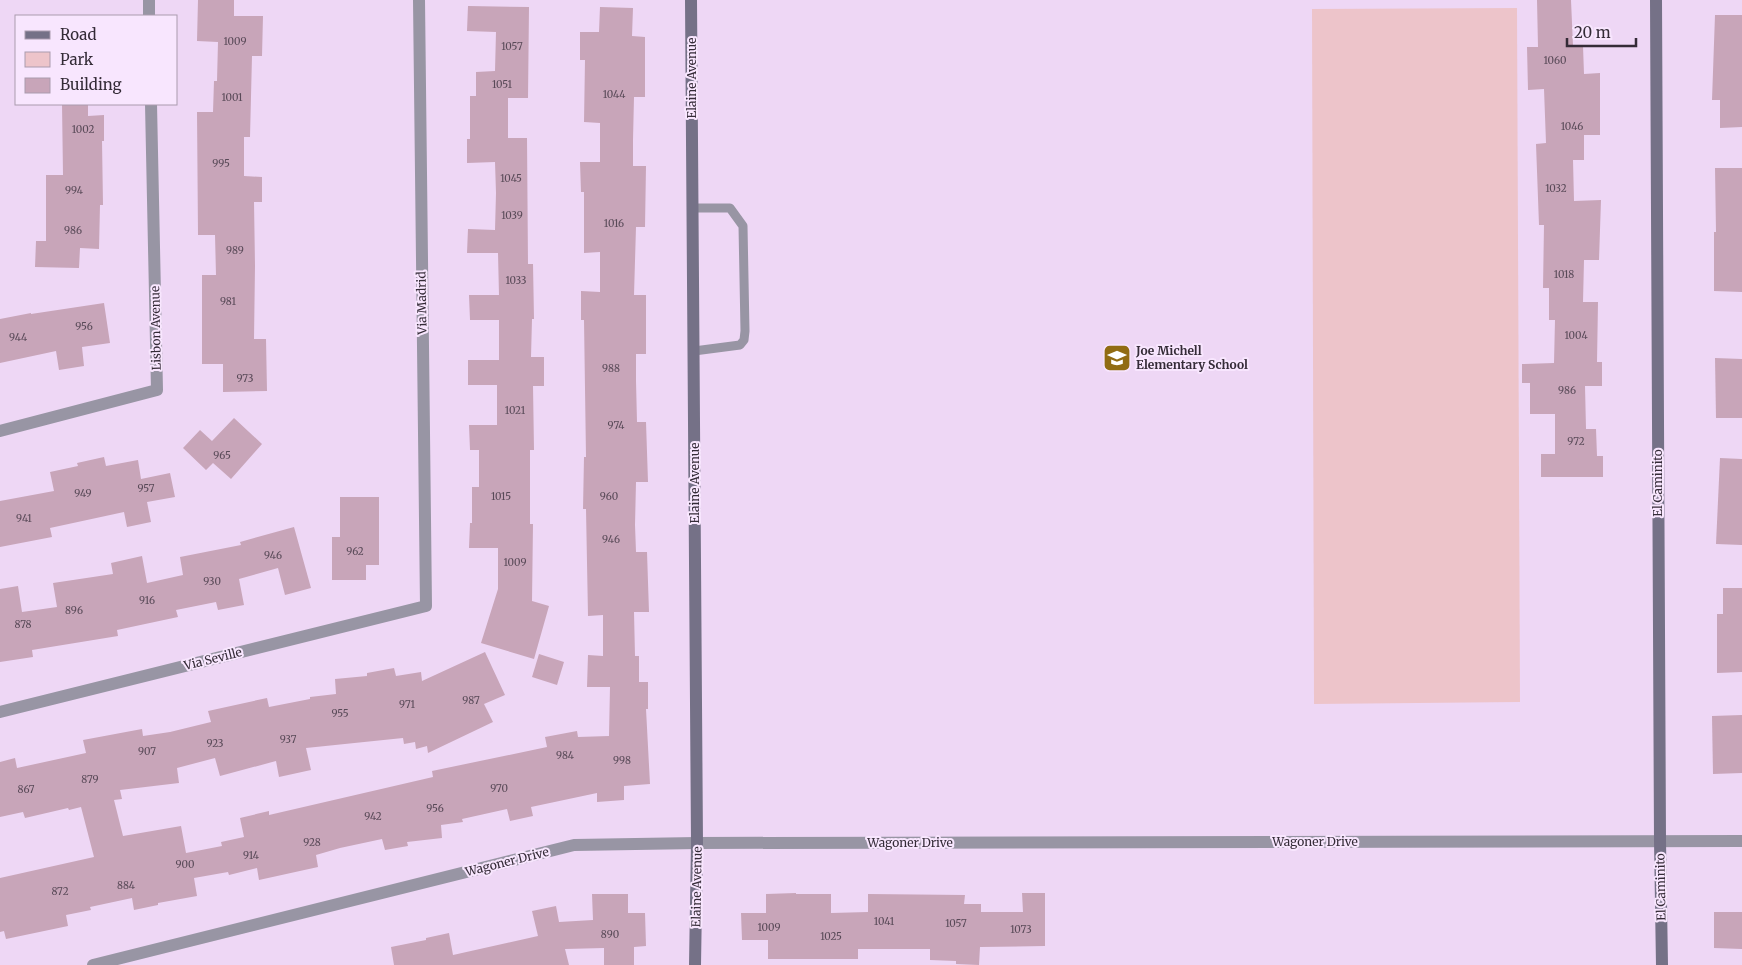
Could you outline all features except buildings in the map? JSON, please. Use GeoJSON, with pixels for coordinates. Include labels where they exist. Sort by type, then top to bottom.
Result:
{"type":"FeatureCollection","features":[{"type":"Feature","properties":{"kind":"street"},"geometry":{"type":"LineString","coordinates":[[149,0],[149,15]]}},
{"type":"Feature","properties":{"kind":"street","name":"Via Madrid"},"geometry":{"type":"LineString","coordinates":[[419,0],[426,606]]}},
{"type":"Feature","properties":{"kind":"street","name":"Elaine Avenue"},"geometry":{"type":"LineString","coordinates":[[691,0],[697,843],[695,965]]}},
{"type":"Feature","properties":{"kind":"street","name":"El Caminito"},"geometry":{"type":"LineString","coordinates":[[1656,0],[1662,965]]}},
{"type":"Feature","properties":{"kind":"street","name":"Lisbon Avenue"},"geometry":{"type":"LineString","coordinates":[[0,431],[157,390],[151,105]]}},
{"type":"Feature","properties":{"kind":"street","name":"Via Seville"},"geometry":{"type":"LineString","coordinates":[[0,712],[426,606]]}},
{"type":"Feature","properties":{"kind":"street","name":"Wagoner Drive"},"geometry":{"type":"LineString","coordinates":[[93,965],[574,845],[697,843],[1742,842]]}},
{"type":"Feature","properties":{"kind":"lane"},"geometry":{"type":"LineString","coordinates":[[693,208],[730,208],[743,226],[745,331],[744,340],[740,345],[694,351]]}},
{"type":"Feature","properties":{"kind":"green space"},"geometry":{"type":"Polygon","coordinates":[[[1517,8],[1520,702],[1314,704],[1312,9],[1517,8]]]}},
{"type":"Feature","properties":{"kind":"place","name":"Joe Michell Elementary School"},"geometry":{"type":"Point","coordinates":[1117,358]}}]}
